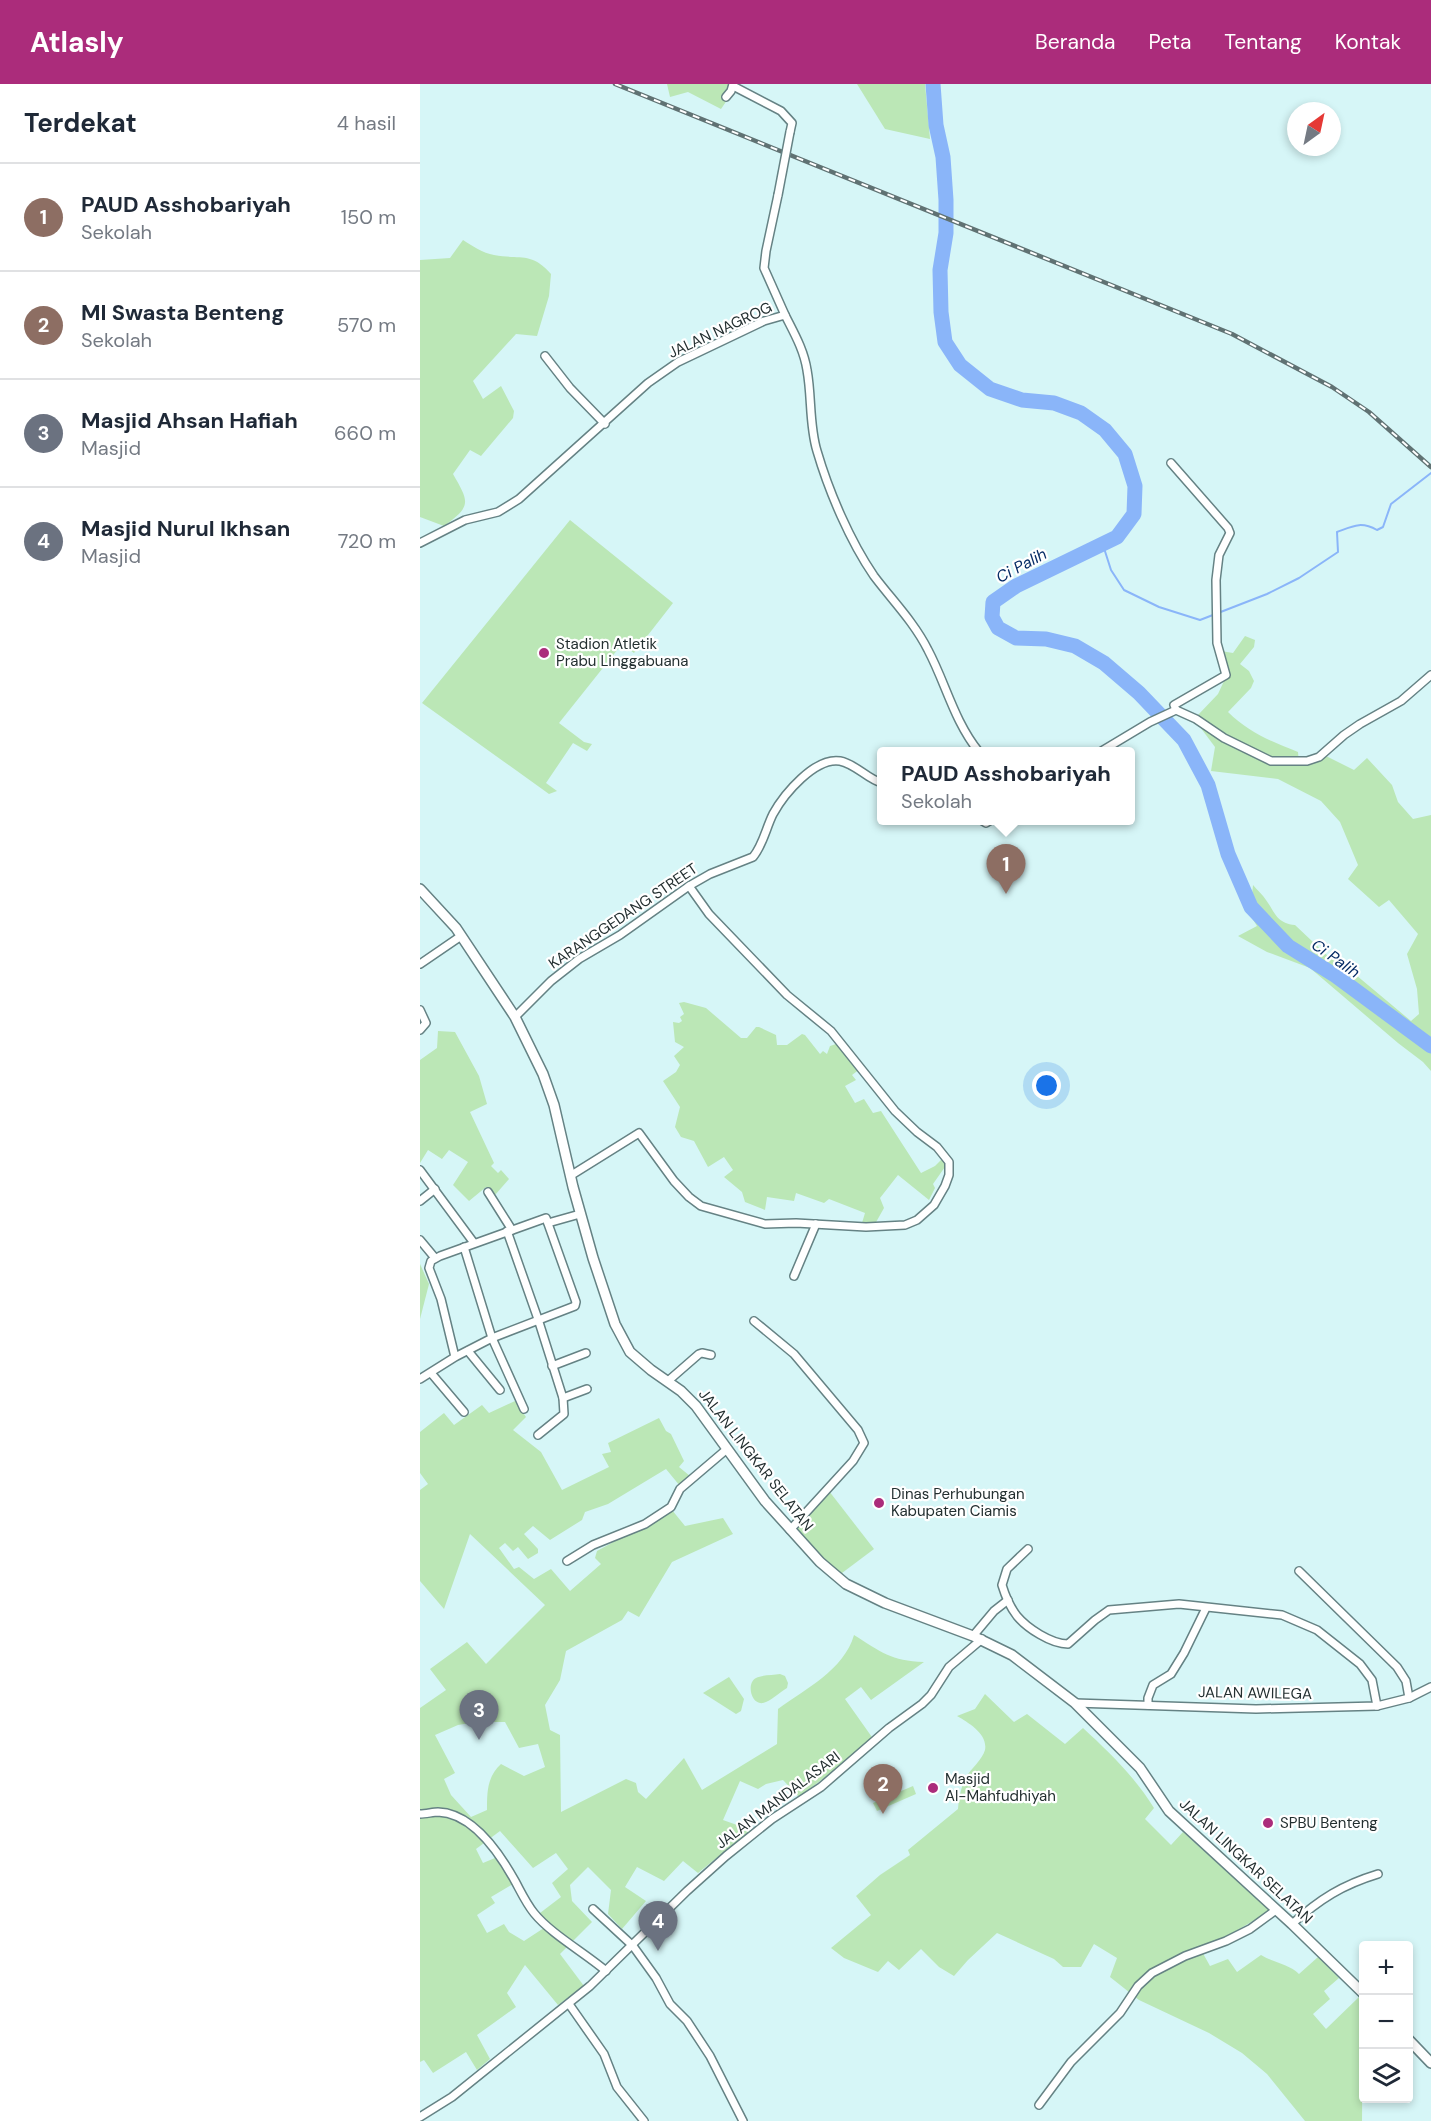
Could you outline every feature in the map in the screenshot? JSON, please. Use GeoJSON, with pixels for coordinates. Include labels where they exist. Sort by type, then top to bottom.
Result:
{"type":"FeatureCollection","features":[{"type":"Feature","properties":{"kind":"street"},"geometry":{"type":"LineString","coordinates":[[726,98],[733,85],[781,111],[792,123],[764,268],[785,315]]}},
{"type":"Feature","properties":{"kind":"street","name":"JALAN NAGROG"},"geometry":{"type":"LineString","coordinates":[[420,543],[460,522],[498,512],[519,500],[648,383],[678,362],[764,321],[785,315],[803,351],[808,371],[813,432],[817,451],[850,536],[873,574],[921,637],[965,733],[975,747]]}},
{"type":"Feature","properties":{"kind":"street"},"geometry":{"type":"LineString","coordinates":[[545,356],[570,388],[605,424]]}},
{"type":"Feature","properties":{"kind":"street"},"geometry":{"type":"LineString","coordinates":[[1171,463],[1230,531],[1219,555],[1217,567],[1217,643],[1226,672],[1225,676],[1175,704],[1174,711]]}},
{"type":"Feature","properties":{"kind":"street"},"geometry":{"type":"LineString","coordinates":[[1109,747],[1174,711],[1196,719],[1224,738],[1271,760],[1307,761],[1319,757],[1360,724],[1401,702],[1431,675]]}},
{"type":"Feature","properties":{"kind":"street","name":"KARANGGEDANG STREET"},"geometry":{"type":"LineString","coordinates":[[515,1017],[551,981],[579,959],[620,935],[689,886],[710,874],[753,857],[774,812],[812,769],[841,761],[877,780]]}},
{"type":"Feature","properties":{"kind":"street"},"geometry":{"type":"LineString","coordinates":[[570,1176],[639,1133],[674,1181],[701,1206],[765,1224],[866,1227],[905,1225],[917,1220],[938,1199],[948,1180],[949,1162],[937,1148],[895,1111],[831,1031],[787,994],[709,914],[689,886]]}},
{"type":"Feature","properties":{"kind":"street","name":"JALAN LINGKAR SELATAN"},"geometry":{"type":"LineString","coordinates":[[420,889],[461,936],[515,1017],[543,1074],[554,1105],[580,1214],[615,1324],[625,1346],[637,1359],[681,1391],[696,1406],[765,1501],[820,1562],[846,1584],[885,1603],[978,1637],[1012,1655],[1075,1703],[1140,1768],[1169,1811],[1293,1924],[1359,1989]]}},
{"type":"Feature","properties":{"kind":"street"},"geometry":{"type":"LineString","coordinates":[[420,964],[461,936]]}},
{"type":"Feature","properties":{"kind":"street"},"geometry":{"type":"LineString","coordinates":[[420,1010],[426,1023],[420,1030]]}},
{"type":"Feature","properties":{"kind":"street"},"geometry":{"type":"LineString","coordinates":[[420,1170],[474,1243]]}},
{"type":"Feature","properties":{"kind":"street"},"geometry":{"type":"LineString","coordinates":[[420,1201],[435,1189]]}},
{"type":"Feature","properties":{"kind":"street"},"geometry":{"type":"LineString","coordinates":[[488,1192],[509,1231],[563,1398],[564,1414],[538,1435]]}},
{"type":"Feature","properties":{"kind":"street"},"geometry":{"type":"LineString","coordinates":[[548,1223],[580,1214]]}},
{"type":"Feature","properties":{"kind":"street"},"geometry":{"type":"LineString","coordinates":[[420,1379],[492,1338],[572,1308],[576,1302],[546,1218],[474,1243],[431,1261],[429,1268],[441,1299],[455,1357]]}},
{"type":"Feature","properties":{"kind":"street"},"geometry":{"type":"LineString","coordinates":[[794,1276],[816,1224]]}},
{"type":"Feature","properties":{"kind":"street"},"geometry":{"type":"LineString","coordinates":[[420,1240],[435,1258]]}},
{"type":"Feature","properties":{"kind":"street"},"geometry":{"type":"LineString","coordinates":[[464,1247],[492,1338],[524,1409]]}},
{"type":"Feature","properties":{"kind":"street"},"geometry":{"type":"LineString","coordinates":[[754,1321],[798,1358],[858,1430],[864,1443],[864,1447],[853,1461],[790,1530]]}},
{"type":"Feature","properties":{"kind":"street"},"geometry":{"type":"LineString","coordinates":[[468,1351],[500,1390]]}},
{"type":"Feature","properties":{"kind":"street"},"geometry":{"type":"LineString","coordinates":[[552,1366],[586,1353]]}},
{"type":"Feature","properties":{"kind":"street"},"geometry":{"type":"LineString","coordinates":[[668,1381],[699,1354],[711,1354]]}},
{"type":"Feature","properties":{"kind":"street"},"geometry":{"type":"LineString","coordinates":[[431,1373],[464,1412]]}},
{"type":"Feature","properties":{"kind":"street"},"geometry":{"type":"LineString","coordinates":[[563,1398],[587,1389]]}},
{"type":"Feature","properties":{"kind":"street"},"geometry":{"type":"LineString","coordinates":[[567,1561],[593,1545],[645,1524],[671,1508],[680,1489],[727,1449]]}},
{"type":"Feature","properties":{"kind":"street"},"geometry":{"type":"LineString","coordinates":[[1028,1549],[1007,1569],[1002,1585],[1017,1616],[1040,1633],[1062,1644],[1068,1644],[1109,1610],[1179,1604],[1281,1615],[1317,1630],[1360,1664],[1372,1680],[1377,1706]]}},
{"type":"Feature","properties":{"kind":"street"},"geometry":{"type":"LineString","coordinates":[[1299,1571],[1397,1667],[1406,1681],[1409,1698]]}},
{"type":"Feature","properties":{"kind":"street","name":"JALAN MANDALASARI"},"geometry":{"type":"LineString","coordinates":[[420,2117],[452,2097],[569,2004],[726,1856],[772,1819],[821,1787],[889,1728],[922,1704],[931,1695],[949,1667],[978,1637],[994,1611],[1008,1600]]}},
{"type":"Feature","properties":{"kind":"street"},"geometry":{"type":"LineString","coordinates":[[1148,1705],[1153,1685],[1171,1674],[1206,1608]]}},
{"type":"Feature","properties":{"kind":"street","name":"JALAN AWILEGA"},"geometry":{"type":"LineString","coordinates":[[1075,1703],[1257,1709],[1377,1706],[1409,1698],[1431,1687]]}},
{"type":"Feature","properties":{"kind":"street"},"geometry":{"type":"LineString","coordinates":[[420,1815],[438,1812],[454,1815],[471,1825],[502,1859],[534,1913],[606,1971]]}},
{"type":"Feature","properties":{"kind":"street"},"geometry":{"type":"LineString","coordinates":[[1293,1924],[1315,1904],[1333,1892],[1348,1884],[1378,1874]]}},
{"type":"Feature","properties":{"kind":"street"},"geometry":{"type":"LineString","coordinates":[[593,1909],[633,1946],[656,1978],[670,2004],[687,2021],[710,2056],[743,2121]]}},
{"type":"Feature","properties":{"kind":"street"},"geometry":{"type":"LineString","coordinates":[[1039,2104],[1071,2062],[1120,2013],[1138,1986],[1152,1973],[1185,1956],[1250,1929],[1276,1910]]}},
{"type":"Feature","properties":{"kind":"street"},"geometry":{"type":"LineString","coordinates":[[569,2004],[604,2054],[616,2087],[644,2121]]}},
{"type":"Feature","properties":{"kind":"street"},"geometry":{"type":"LineString","coordinates":[[1413,2044],[1431,2063]]}},
{"type":"Feature","properties":{"kind":"green space"},"geometry":{"type":"Polygon","coordinates":[[[667,84],[738,84],[721,109],[688,92],[670,97],[667,84]]]}},
{"type":"Feature","properties":{"kind":"green space"},"geometry":{"type":"Polygon","coordinates":[[[857,84],[925,84],[930,139],[885,129],[857,84]]]}},
{"type":"Feature","properties":{"kind":"green space"},"geometry":{"type":"Polygon","coordinates":[[[463,240],[490,254],[531,259],[551,274],[549,296],[537,336],[516,334],[473,381],[483,399],[501,386],[514,411],[513,418],[481,456],[470,450],[453,474],[465,497],[465,503],[459,513],[444,526],[420,517],[420,260],[450,258],[463,240]]]}},
{"type":"Feature","properties":{"kind":"green space"},"geometry":{"type":"Polygon","coordinates":[[[570,520],[673,603],[634,653],[622,644],[559,723],[584,742],[592,744],[587,751],[573,743],[546,783],[557,791],[549,794],[422,703],[570,520]]]}},
{"type":"Feature","properties":{"kind":"green space"},"geometry":{"type":"Polygon","coordinates":[[[1245,636],[1255,640],[1254,647],[1240,664],[1249,671],[1254,681],[1251,688],[1228,712],[1252,731],[1298,752],[1299,764],[1319,761],[1326,756],[1354,770],[1367,758],[1392,785],[1398,802],[1413,819],[1431,815],[1431,1071],[1310,968],[1267,952],[1238,936],[1257,926],[1250,915],[1253,885],[1280,919],[1295,925],[1331,959],[1339,958],[1411,1021],[1419,1014],[1417,989],[1407,954],[1418,934],[1389,900],[1379,907],[1348,879],[1358,865],[1340,822],[1321,801],[1278,779],[1211,771],[1215,747],[1200,727],[1198,715],[1218,694],[1224,681],[1221,651],[1233,653],[1245,636]]]}},
{"type":"Feature","properties":{"kind":"green space"},"geometry":{"type":"Polygon","coordinates":[[[684,1002],[706,1008],[741,1038],[747,1038],[756,1027],[759,1027],[776,1035],[777,1045],[787,1045],[802,1034],[820,1054],[823,1051],[827,1054],[830,1046],[839,1043],[860,1069],[852,1075],[856,1080],[845,1086],[855,1103],[864,1099],[873,1113],[881,1111],[921,1173],[935,1166],[943,1158],[947,1164],[933,1184],[935,1188],[929,1200],[898,1175],[880,1198],[884,1208],[875,1224],[862,1223],[865,1213],[829,1199],[824,1203],[796,1193],[794,1201],[767,1197],[765,1210],[745,1202],[742,1192],[724,1177],[733,1170],[724,1157],[708,1167],[694,1141],[681,1137],[675,1127],[680,1107],[663,1081],[676,1072],[680,1065],[674,1056],[684,1047],[675,1042],[673,1022],[682,1021],[680,1017],[684,1014],[679,1003],[684,1002]]]}},
{"type":"Feature","properties":{"kind":"green space"},"geometry":{"type":"Polygon","coordinates":[[[438,1031],[455,1032],[479,1076],[487,1104],[470,1112],[494,1163],[491,1166],[498,1173],[501,1170],[509,1179],[495,1195],[486,1187],[469,1201],[453,1185],[468,1162],[449,1150],[442,1159],[428,1150],[420,1163],[420,1060],[437,1048],[438,1031]]]}},
{"type":"Feature","properties":{"kind":"green space"},"geometry":{"type":"Polygon","coordinates":[[[420,1264],[429,1284],[420,1319],[420,1264]]]}},
{"type":"Feature","properties":{"kind":"green space"},"geometry":{"type":"Polygon","coordinates":[[[515,1401],[526,1417],[513,1430],[541,1452],[562,1490],[609,1467],[602,1454],[611,1452],[608,1443],[659,1418],[666,1431],[671,1434],[684,1461],[679,1467],[690,1476],[680,1486],[666,1469],[608,1504],[585,1512],[582,1520],[550,1540],[533,1526],[524,1534],[538,1549],[538,1553],[528,1559],[518,1547],[513,1551],[505,1543],[499,1548],[514,1569],[519,1567],[534,1579],[551,1569],[570,1591],[601,1564],[595,1558],[597,1551],[672,1510],[685,1526],[723,1518],[733,1534],[672,1562],[639,1617],[628,1611],[622,1620],[566,1651],[560,1680],[545,1705],[550,1730],[560,1735],[561,1812],[626,1779],[636,1783],[638,1792],[646,1799],[684,1758],[702,1790],[777,1744],[778,1709],[833,1669],[842,1659],[854,1635],[894,1658],[924,1662],[871,1700],[861,1687],[845,1699],[874,1740],[799,1797],[783,1780],[766,1784],[758,1789],[740,1781],[723,1820],[751,1830],[698,1873],[683,1861],[664,1881],[637,1867],[625,1887],[646,1901],[622,1929],[608,1914],[611,1890],[588,1867],[570,1885],[572,1901],[592,1922],[560,1954],[584,1986],[558,2005],[525,1965],[507,1993],[516,2007],[477,2035],[490,2059],[477,2070],[466,2052],[433,2073],[424,2060],[420,2062],[420,1708],[446,1690],[430,1669],[467,1642],[486,1664],[545,1605],[470,1534],[444,1609],[420,1581],[420,1490],[428,1484],[420,1473],[420,1432],[444,1413],[454,1425],[482,1405],[489,1413],[515,1401]],[[476,1722],[458,1725],[435,1735],[455,1773],[444,1779],[451,1795],[471,1817],[487,1810],[490,1780],[501,1764],[524,1776],[545,1767],[538,1744],[519,1748],[505,1722],[476,1722]],[[500,1831],[476,1849],[483,1863],[495,1858],[513,1884],[491,1897],[495,1903],[477,1915],[487,1933],[504,1924],[509,1932],[524,1941],[550,1924],[540,1913],[561,1897],[552,1883],[568,1869],[556,1853],[533,1868],[500,1831]]]}},
{"type":"Feature","properties":{"kind":"green space"},"geometry":{"type":"Polygon","coordinates":[[[829,1491],[874,1549],[842,1573],[835,1571],[794,1531],[829,1491]]]}},
{"type":"Feature","properties":{"kind":"green space"},"geometry":{"type":"Polygon","coordinates":[[[780,1674],[785,1676],[788,1683],[787,1688],[766,1702],[755,1701],[751,1693],[753,1681],[761,1676],[780,1674]]]}},
{"type":"Feature","properties":{"kind":"green space"},"geometry":{"type":"Polygon","coordinates":[[[729,1677],[744,1699],[741,1711],[736,1714],[703,1693],[729,1677]]]}},
{"type":"Feature","properties":{"kind":"green space"},"geometry":{"type":"Polygon","coordinates":[[[985,1694],[1014,1722],[1027,1714],[1065,1744],[1083,1728],[1139,1786],[1154,1808],[1145,1819],[1171,1845],[1183,1832],[1270,1911],[1222,1939],[1200,1948],[1210,1966],[1228,1959],[1237,1972],[1261,1955],[1299,1974],[1318,1957],[1339,1978],[1324,1991],[1330,1999],[1313,2014],[1326,2029],[1359,1997],[1359,2103],[1362,2103],[1362,2121],[1305,2121],[1267,2074],[1242,2053],[1209,2033],[1139,2000],[1110,1977],[1117,1958],[1094,1944],[1081,1967],[1063,1967],[1054,1959],[997,1933],[954,1976],[939,1967],[921,1949],[899,1970],[888,1961],[878,1972],[844,1958],[831,1948],[871,1915],[856,1896],[880,1875],[910,1855],[908,1850],[958,1809],[964,1781],[985,1750],[981,1734],[957,1716],[975,1709],[985,1694]]]}},
{"type":"Feature","properties":{"kind":"green space"},"geometry":{"type":"Polygon","coordinates":[[[913,1786],[916,1794],[877,1811],[873,1803],[913,1786]]]}},
{"type":"Feature","properties":{"kind":"waterway","name":"Ci Palih"},"geometry":{"type":"LineString","coordinates":[[933,84],[936,125],[943,157],[946,200],[946,233],[940,270],[941,312],[945,342],[960,365],[990,389],[1022,400],[1054,403],[1081,413],[1105,430],[1125,454],[1135,486],[1134,514],[1117,537],[1016,586],[993,602],[992,617],[998,628],[1016,638],[1046,639],[1075,646],[1104,663],[1139,693],[1184,740],[1208,785],[1228,854],[1251,907],[1288,946],[1336,976],[1431,1046]]}},
{"type":"Feature","properties":{"kind":"waterway"},"geometry":{"type":"LineString","coordinates":[[1103,545],[1111,570],[1124,590],[1159,607],[1200,620],[1267,594],[1299,578],[1338,552],[1337,532],[1357,525],[1377,530],[1383,527],[1391,504],[1431,473]]}},
{"type":"Feature","properties":{"kind":"railway"},"geometry":{"type":"LineString","coordinates":[[615,84],[1232,334],[1332,387],[1369,412],[1431,467]]}},
{"type":"Feature","properties":{"kind":"place","name":"Stadion Atletik Prabu Linggabuana"},"geometry":{"type":"Point","coordinates":[544,653]}},
{"type":"Feature","properties":{"kind":"place","name":"PAUD Asshobariyah"},"geometry":{"type":"Point","coordinates":[1006,894]}},
{"type":"Feature","properties":{"kind":"place","name":"Dinas Perhubungan Kabupaten Ciamis"},"geometry":{"type":"Point","coordinates":[879,1503]}},
{"type":"Feature","properties":{"kind":"place","name":"Masjid Ahsan Hafiah"},"geometry":{"type":"Point","coordinates":[479,1740]}},
{"type":"Feature","properties":{"kind":"place","name":"Masjid Al-Mahfudhiyah"},"geometry":{"type":"Point","coordinates":[933,1788]}},
{"type":"Feature","properties":{"kind":"place","name":"MI Swasta Benteng"},"geometry":{"type":"Point","coordinates":[883,1814]}},
{"type":"Feature","properties":{"kind":"place","name":"SPBU Benteng"},"geometry":{"type":"Point","coordinates":[1268,1823]}},
{"type":"Feature","properties":{"kind":"place","name":"Masjid Nurul Ikhsan"},"geometry":{"type":"Point","coordinates":[658,1951]}}]}
